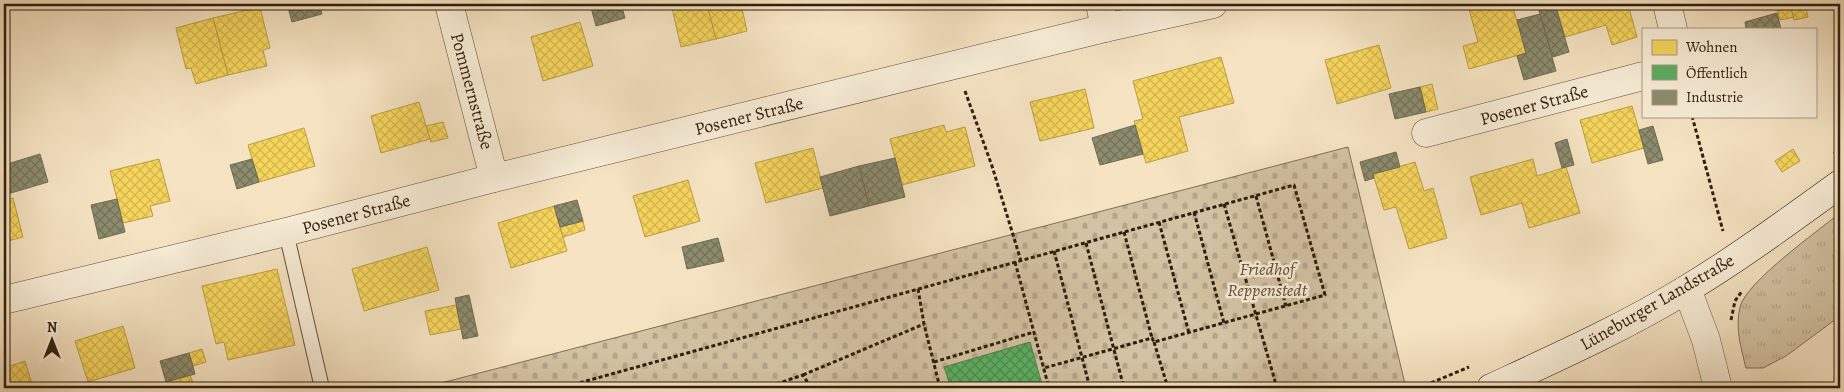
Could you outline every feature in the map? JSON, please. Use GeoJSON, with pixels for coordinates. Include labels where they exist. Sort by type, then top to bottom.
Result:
{"type":"FeatureCollection","features":[{"type":"Feature","properties":{"kind":"street","name":"Pommernstraße"},"geometry":{"type":"LineString","coordinates":[[449,4],[494,178]]}},
{"type":"Feature","properties":{"kind":"street","name":"Posener Straße"},"geometry":{"type":"LineString","coordinates":[[4,300],[286,232],[494,178],[955,65],[1102,16],[1213,4]]}},
{"type":"Feature","properties":{"kind":"street"},"geometry":{"type":"LineString","coordinates":[[1667,4],[1673,28]]}},
{"type":"Feature","properties":{"kind":"street","name":"Posener Straße"},"geometry":{"type":"LineString","coordinates":[[1426,133],[1642,76]]}},
{"type":"Feature","properties":{"kind":"street","name":"Lüneburger Landstraße"},"geometry":{"type":"LineString","coordinates":[[1491,388],[1582,346],[1687,289],[1774,232],[1840,184]]}},
{"type":"Feature","properties":{"kind":"street"},"geometry":{"type":"LineString","coordinates":[[1687,289],[1706,340],[1718,388]]}},
{"type":"Feature","properties":{"kind":"lane","name":"Posener Straße"},"geometry":{"type":"LineString","coordinates":[[286,232],[322,388]]}},
{"type":"Feature","properties":{"kind":"path"},"geometry":{"type":"LineString","coordinates":[[955,65],[992,166],[1022,261]]}},
{"type":"Feature","properties":{"kind":"path"},"geometry":{"type":"LineString","coordinates":[[1693,118],[1724,234],[1731,230]]}},
{"type":"Feature","properties":{"kind":"path"},"geometry":{"type":"LineString","coordinates":[[561,388],[577,386],[1294,185],[1325,295],[1154,342]]}},
{"type":"Feature","properties":{"kind":"path"},"geometry":{"type":"LineString","coordinates":[[1256,196],[1286,306]]}},
{"type":"Feature","properties":{"kind":"path"},"geometry":{"type":"LineString","coordinates":[[1224,204],[1277,388]]}},
{"type":"Feature","properties":{"kind":"path"},"geometry":{"type":"LineString","coordinates":[[1194,212],[1224,323]]}},
{"type":"Feature","properties":{"kind":"path"},"geometry":{"type":"LineString","coordinates":[[1159,222],[1189,333]]}},
{"type":"Feature","properties":{"kind":"path"},"geometry":{"type":"LineString","coordinates":[[1124,232],[1152,338],[1168,388]]}},
{"type":"Feature","properties":{"kind":"path"},"geometry":{"type":"LineString","coordinates":[[1086,243],[1124,388]]}},
{"type":"Feature","properties":{"kind":"path"},"geometry":{"type":"LineString","coordinates":[[1054,252],[1090,388]]}},
{"type":"Feature","properties":{"kind":"path"},"geometry":{"type":"LineString","coordinates":[[1015,262],[1049,388]]}},
{"type":"Feature","properties":{"kind":"path"},"geometry":{"type":"LineString","coordinates":[[1731,324],[1735,301],[1746,285]]}},
{"type":"Feature","properties":{"kind":"path"},"geometry":{"type":"LineString","coordinates":[[918,290],[924,324],[940,388]]}},
{"type":"Feature","properties":{"kind":"path"},"geometry":{"type":"LineString","coordinates":[[764,388],[803,375],[924,324]]}},
{"type":"Feature","properties":{"kind":"path"},"geometry":{"type":"LineString","coordinates":[[934,362],[1034,332]]}},
{"type":"Feature","properties":{"kind":"path"},"geometry":{"type":"LineString","coordinates":[[1044,368],[1152,338]]}},
{"type":"Feature","properties":{"kind":"path"},"geometry":{"type":"LineString","coordinates":[[1419,388],[1470,367]]}},
{"type":"Feature","properties":{"kind":"path"},"geometry":{"type":"LineString","coordinates":[[803,375],[811,388]]}},
{"type":"Feature","properties":{"kind":"green space","name":"Friedhof Reppenstedt"},"geometry":{"type":"Polygon","coordinates":[[[1348,147],[1406,388],[422,388],[1348,147]]]}},
{"type":"Feature","properties":{"kind":"green space"},"geometry":{"type":"Polygon","coordinates":[[[1840,213],[1840,316],[1786,356],[1763,368],[1746,368],[1739,338],[1738,323],[1740,307],[1745,297],[1768,271],[1840,213]]]}},
{"type":"Feature","properties":{"kind":"building: Wohnen"},"geometry":{"type":"Polygon","coordinates":[[[671,4],[707,4],[716,39],[681,47],[671,4]]]}},
{"type":"Feature","properties":{"kind":"building: Wohnen"},"geometry":{"type":"Polygon","coordinates":[[[707,4],[741,4],[747,31],[716,39],[707,4]]]}},
{"type":"Feature","properties":{"kind":"building: Wohnen"},"geometry":{"type":"Polygon","coordinates":[[[1487,4],[1512,4],[1526,53],[1469,69],[1463,46],[1478,42],[1469,9],[1487,4]]]}},
{"type":"Feature","properties":{"kind":"building: Wohnen"},"geometry":{"type":"Polygon","coordinates":[[[1555,4],[1628,4],[1637,37],[1612,45],[1606,25],[1565,37],[1555,4]]]}},
{"type":"Feature","properties":{"kind":"building: Wohnen"},"geometry":{"type":"Polygon","coordinates":[[[1776,4],[1790,4],[1794,17],[1780,20],[1776,4]]]}},
{"type":"Feature","properties":{"kind":"building: Wohnen"},"geometry":{"type":"Polygon","coordinates":[[[1790,4],[1805,4],[1808,17],[1794,20],[1790,4]]]}},
{"type":"Feature","properties":{"kind":"building: Wohnen"},"geometry":{"type":"Polygon","coordinates":[[[260,7],[270,48],[263,50],[267,66],[228,75],[213,18],[260,7]]]}},
{"type":"Feature","properties":{"kind":"building: Wohnen"},"geometry":{"type":"Polygon","coordinates":[[[213,18],[228,75],[196,84],[191,68],[186,69],[176,28],[213,18]]]}},
{"type":"Feature","properties":{"kind":"building: Wohnen"},"geometry":{"type":"Polygon","coordinates":[[[580,22],[593,66],[543,81],[531,37],[580,22]]]}},
{"type":"Feature","properties":{"kind":"building: Wohnen"},"geometry":{"type":"Polygon","coordinates":[[[1379,45],[1391,88],[1337,104],[1325,60],[1379,45]]]}},
{"type":"Feature","properties":{"kind":"building: Wohnen"},"geometry":{"type":"Polygon","coordinates":[[[1221,57],[1234,103],[1179,117],[1188,151],[1146,163],[1134,121],[1143,119],[1133,81],[1221,57]]]}},
{"type":"Feature","properties":{"kind":"building: Wohnen"},"geometry":{"type":"Polygon","coordinates":[[[1432,84],[1438,109],[1426,112],[1420,87],[1432,84]]]}},
{"type":"Feature","properties":{"kind":"building: Wohnen"},"geometry":{"type":"Polygon","coordinates":[[[1085,89],[1094,128],[1040,141],[1030,102],[1085,89]]]}},
{"type":"Feature","properties":{"kind":"building: Wohnen"},"geometry":{"type":"Polygon","coordinates":[[[419,102],[430,139],[381,153],[371,116],[419,102]]]}},
{"type":"Feature","properties":{"kind":"building: Wohnen"},"geometry":{"type":"Polygon","coordinates":[[[1632,106],[1644,148],[1592,163],[1580,120],[1632,106]]]}},
{"type":"Feature","properties":{"kind":"building: Wohnen"},"geometry":{"type":"Polygon","coordinates":[[[443,122],[448,138],[431,142],[426,126],[443,122]]]}},
{"type":"Feature","properties":{"kind":"building: Wohnen"},"geometry":{"type":"Polygon","coordinates":[[[944,125],[946,132],[965,127],[975,166],[902,185],[890,139],[944,125]]]}},
{"type":"Feature","properties":{"kind":"building: Wohnen"},"geometry":{"type":"Polygon","coordinates":[[[304,128],[315,166],[259,182],[248,145],[304,128]]]}},
{"type":"Feature","properties":{"kind":"building: Wohnen"},"geometry":{"type":"Polygon","coordinates":[[[813,148],[823,188],[766,203],[755,163],[813,148]]]}},
{"type":"Feature","properties":{"kind":"building: Wohnen"},"geometry":{"type":"Polygon","coordinates":[[[1793,149],[1800,161],[1782,172],[1775,161],[1793,149]]]}},
{"type":"Feature","properties":{"kind":"building: Wohnen"},"geometry":{"type":"Polygon","coordinates":[[[159,159],[170,201],[150,206],[153,216],[123,223],[110,171],[159,159]]]}},
{"type":"Feature","properties":{"kind":"building: Wohnen"},"geometry":{"type":"Polygon","coordinates":[[[1533,159],[1537,176],[1566,167],[1580,213],[1529,228],[1522,203],[1481,215],[1470,177],[1533,159]]]}},
{"type":"Feature","properties":{"kind":"building: Wohnen"},"geometry":{"type":"Polygon","coordinates":[[[1415,162],[1424,191],[1433,188],[1447,238],[1409,249],[1396,207],[1384,210],[1373,174],[1415,162]]]}},
{"type":"Feature","properties":{"kind":"building: Wohnen"},"geometry":{"type":"Polygon","coordinates":[[[688,180],[700,221],[645,237],[633,196],[688,180]]]}},
{"type":"Feature","properties":{"kind":"building: Wohnen"},"geometry":{"type":"Polygon","coordinates":[[[13,198],[23,237],[4,242],[4,200],[13,198]]]}},
{"type":"Feature","properties":{"kind":"building: Wohnen"},"geometry":{"type":"Polygon","coordinates":[[[554,206],[567,251],[511,268],[498,223],[554,206]]]}},
{"type":"Feature","properties":{"kind":"building: Wohnen"},"geometry":{"type":"Polygon","coordinates":[[[583,221],[585,230],[563,237],[560,227],[583,221]]]}},
{"type":"Feature","properties":{"kind":"building: Wohnen"},"geometry":{"type":"Polygon","coordinates":[[[427,247],[439,290],[364,311],[352,269],[427,247]]]}},
{"type":"Feature","properties":{"kind":"building: Wohnen"},"geometry":{"type":"Polygon","coordinates":[[[277,269],[295,345],[228,360],[224,342],[216,344],[202,286],[277,269]]]}},
{"type":"Feature","properties":{"kind":"building: Wohnen"},"geometry":{"type":"Polygon","coordinates":[[[456,305],[461,329],[430,335],[425,311],[456,305]]]}},
{"type":"Feature","properties":{"kind":"building: Wohnen"},"geometry":{"type":"Polygon","coordinates":[[[123,326],[135,368],[88,382],[75,341],[123,326]]]}},
{"type":"Feature","properties":{"kind":"building: Wohnen"},"geometry":{"type":"Polygon","coordinates":[[[202,349],[206,362],[193,366],[189,353],[202,349]]]}},
{"type":"Feature","properties":{"kind":"building: Wohnen"},"geometry":{"type":"Polygon","coordinates":[[[25,361],[33,388],[4,388],[4,368],[25,361]]]}},
{"type":"Feature","properties":{"kind":"building: Wohnen"},"geometry":{"type":"Polygon","coordinates":[[[190,375],[195,388],[169,388],[166,382],[190,375]]]}},
{"type":"Feature","properties":{"kind":"building: Öffentlich"},"geometry":{"type":"Polygon","coordinates":[[[1030,342],[1043,388],[951,388],[944,367],[1030,342]]]}},
{"type":"Feature","properties":{"kind":"building: Industrie"},"geometry":{"type":"Polygon","coordinates":[[[287,4],[319,4],[322,14],[292,22],[287,4]]]}},
{"type":"Feature","properties":{"kind":"building: Industrie"},"geometry":{"type":"Polygon","coordinates":[[[590,4],[621,4],[625,18],[596,26],[590,4]]]}},
{"type":"Feature","properties":{"kind":"building: Industrie"},"geometry":{"type":"Polygon","coordinates":[[[1537,4],[1555,4],[1569,52],[1553,57],[1537,4]]]}},
{"type":"Feature","properties":{"kind":"building: Industrie"},"geometry":{"type":"Polygon","coordinates":[[[1777,13],[1781,28],[1746,28],[1745,22],[1777,13]]]}},
{"type":"Feature","properties":{"kind":"building: Industrie"},"geometry":{"type":"Polygon","coordinates":[[[1540,14],[1556,71],[1524,80],[1517,56],[1526,53],[1517,20],[1540,14]]]}},
{"type":"Feature","properties":{"kind":"building: Industrie"},"geometry":{"type":"Polygon","coordinates":[[[1420,87],[1426,112],[1395,119],[1389,94],[1420,87]]]}},
{"type":"Feature","properties":{"kind":"building: Industrie"},"geometry":{"type":"Polygon","coordinates":[[[1135,125],[1143,154],[1100,165],[1092,138],[1135,125]]]}},
{"type":"Feature","properties":{"kind":"building: Industrie"},"geometry":{"type":"Polygon","coordinates":[[[1653,126],[1663,160],[1648,164],[1639,130],[1653,126]]]}},
{"type":"Feature","properties":{"kind":"building: Industrie"},"geometry":{"type":"Polygon","coordinates":[[[1567,139],[1574,165],[1562,168],[1555,143],[1567,139]]]}},
{"type":"Feature","properties":{"kind":"building: Industrie"},"geometry":{"type":"Polygon","coordinates":[[[1396,152],[1400,167],[1373,174],[1374,178],[1365,181],[1360,162],[1396,152]]]}},
{"type":"Feature","properties":{"kind":"building: Industrie"},"geometry":{"type":"Polygon","coordinates":[[[40,154],[48,182],[4,195],[4,165],[40,154]]]}},
{"type":"Feature","properties":{"kind":"building: Industrie"},"geometry":{"type":"Polygon","coordinates":[[[895,158],[905,197],[869,206],[859,166],[895,158]]]}},
{"type":"Feature","properties":{"kind":"building: Industrie"},"geometry":{"type":"Polygon","coordinates":[[[252,159],[259,182],[237,189],[230,165],[252,159]]]}},
{"type":"Feature","properties":{"kind":"building: Industrie"},"geometry":{"type":"Polygon","coordinates":[[[859,166],[869,206],[830,216],[820,177],[859,166]]]}},
{"type":"Feature","properties":{"kind":"building: Industrie"},"geometry":{"type":"Polygon","coordinates":[[[117,199],[125,232],[99,239],[91,205],[117,199]]]}},
{"type":"Feature","properties":{"kind":"building: Industrie"},"geometry":{"type":"Polygon","coordinates":[[[577,200],[583,221],[560,227],[554,206],[577,200]]]}},
{"type":"Feature","properties":{"kind":"building: Industrie"},"geometry":{"type":"Polygon","coordinates":[[[718,238],[724,261],[687,269],[682,247],[718,238]]]}},
{"type":"Feature","properties":{"kind":"building: Industrie"},"geometry":{"type":"Polygon","coordinates":[[[469,295],[478,336],[463,339],[455,298],[469,295]]]}},
{"type":"Feature","properties":{"kind":"building: Industrie"},"geometry":{"type":"Polygon","coordinates":[[[189,353],[195,374],[166,382],[160,361],[189,353]]]}}]}
